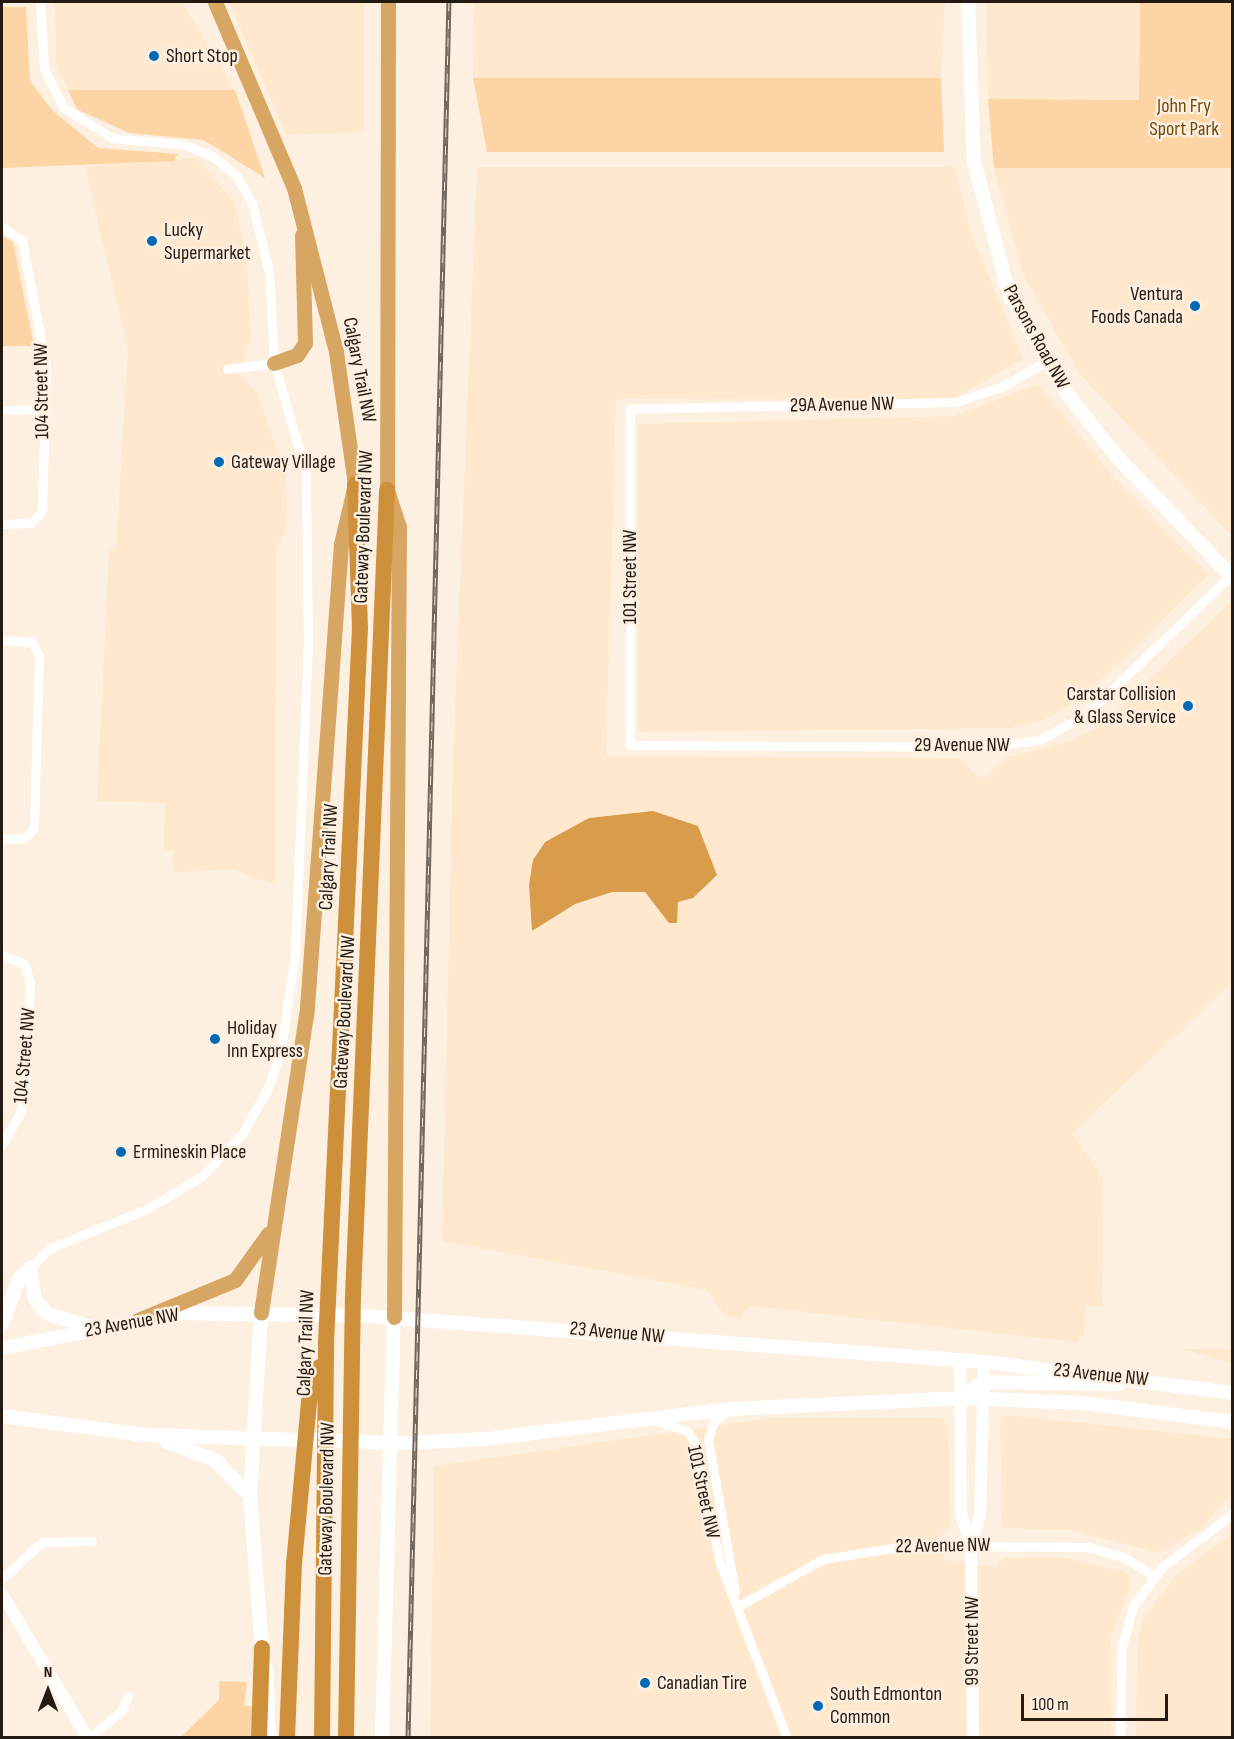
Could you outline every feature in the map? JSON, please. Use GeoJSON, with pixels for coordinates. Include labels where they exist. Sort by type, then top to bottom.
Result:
{"type":"FeatureCollection","features":[{"type":"Feature","properties":{"kind":"highway","name":"Calgary Trail NW"},"geometry":{"type":"LineString","coordinates":[[215,2],[256,88],[301,214],[336,352],[355,484],[360,628],[356,755],[326,1343],[322,1737]]}},
{"type":"Feature","properties":{"kind":"highway","name":"Gateway Boulevard NW"},"geometry":{"type":"LineString","coordinates":[[346,1737],[353,1296],[387,490],[388,2]]}},
{"type":"Feature","properties":{"kind":"highway"},"geometry":{"type":"LineString","coordinates":[[274,363],[297,355],[304,343],[301,214]]}},
{"type":"Feature","properties":{"kind":"highway"},"geometry":{"type":"LineString","coordinates":[[261,1313],[271,1229],[306,1015],[341,544],[355,484]]}},
{"type":"Feature","properties":{"kind":"highway"},"geometry":{"type":"LineString","coordinates":[[387,490],[399,526],[394,1317]]}},
{"type":"Feature","properties":{"kind":"highway"},"geometry":{"type":"LineString","coordinates":[[138,1320],[235,1280],[271,1229]]}},
{"type":"Feature","properties":{"kind":"highway"},"geometry":{"type":"LineString","coordinates":[[286,1737],[309,1402],[326,1343]]}},
{"type":"Feature","properties":{"kind":"highway"},"geometry":{"type":"LineString","coordinates":[[259,1737],[262,1648]]}},
{"type":"Feature","properties":{"kind":"main road","name":"Parsons Road NW"},"geometry":{"type":"LineString","coordinates":[[968,2],[969,110],[977,188],[1009,294],[1046,362],[1119,459],[1232,576]]}},
{"type":"Feature","properties":{"kind":"main road"},"geometry":{"type":"LineString","coordinates":[[2,1324],[19,1279],[30,1268]]}},
{"type":"Feature","properties":{"kind":"main road"},"geometry":{"type":"LineString","coordinates":[[30,1268],[34,1299],[46,1314],[97,1329]]}},
{"type":"Feature","properties":{"kind":"main road","name":"23 Avenue NW"},"geometry":{"type":"LineString","coordinates":[[2,1347],[138,1320],[204,1312],[394,1317],[984,1362],[1188,1385],[1233,1393]]}},
{"type":"Feature","properties":{"kind":"main road"},"geometry":{"type":"LineString","coordinates":[[261,1313],[251,1441],[250,1496],[262,1648]]}},
{"type":"Feature","properties":{"kind":"main road"},"geometry":{"type":"LineString","coordinates":[[382,1737],[394,1317]]}},
{"type":"Feature","properties":{"kind":"main road"},"geometry":{"type":"LineString","coordinates":[[960,1398],[984,1383],[1188,1385]]}},
{"type":"Feature","properties":{"kind":"main road","name":"23 Avenue NW"},"geometry":{"type":"LineString","coordinates":[[2,1416],[145,1436],[366,1443],[445,1442],[730,1409],[960,1398],[1117,1406],[1233,1422]]}},
{"type":"Feature","properties":{"kind":"main road"},"geometry":{"type":"LineString","coordinates":[[145,1436],[215,1460],[250,1496]]}},
{"type":"Feature","properties":{"kind":"street","name":"Calgary Trail NW"},"geometry":{"type":"LineString","coordinates":[[30,1268],[50,1248],[147,1209],[202,1176],[250,1123],[279,1056],[301,874],[308,586],[304,461],[274,363],[267,255],[244,186],[226,164],[205,152],[177,144],[121,140],[77,119],[58,99],[44,69],[40,2]]}},
{"type":"Feature","properties":{"kind":"street","name":"104 Street NW"},"geometry":{"type":"LineString","coordinates":[[2,227],[15,231],[24,244],[46,358],[38,519],[2,524]]}},
{"type":"Feature","properties":{"kind":"street","name":"29A Avenue NW"},"geometry":{"type":"LineString","coordinates":[[630,409],[955,402],[1001,387],[1046,362]]}},
{"type":"Feature","properties":{"kind":"street"},"geometry":{"type":"LineString","coordinates":[[227,369],[274,363]]}},
{"type":"Feature","properties":{"kind":"street"},"geometry":{"type":"LineString","coordinates":[[2,410],[45,409]]}},
{"type":"Feature","properties":{"kind":"street","name":"101 Street NW"},"geometry":{"type":"LineString","coordinates":[[630,409],[630,745]]}},
{"type":"Feature","properties":{"kind":"street","name":"29 Avenue NW"},"geometry":{"type":"LineString","coordinates":[[630,745],[984,747],[1039,740],[1087,714],[1232,576]]}},
{"type":"Feature","properties":{"kind":"street"},"geometry":{"type":"LineString","coordinates":[[2,640],[35,645],[35,823],[29,836],[2,839]]}},
{"type":"Feature","properties":{"kind":"street","name":"104 Street NW"},"geometry":{"type":"LineString","coordinates":[[2,955],[24,964],[30,983],[26,1089],[19,1115],[2,1144]]}},
{"type":"Feature","properties":{"kind":"street","name":"99 Street NW"},"geometry":{"type":"LineString","coordinates":[[960,1360],[961,1515],[971,1545],[973,1737]]}},
{"type":"Feature","properties":{"kind":"street","name":"99 Street NW"},"geometry":{"type":"LineString","coordinates":[[971,1545],[980,1516],[984,1362]]}},
{"type":"Feature","properties":{"kind":"street","name":"101 Street NW"},"geometry":{"type":"LineString","coordinates":[[730,1409],[713,1423],[708,1440],[735,1592]]}},
{"type":"Feature","properties":{"kind":"street","name":"101 Street NW"},"geometry":{"type":"LineString","coordinates":[[647,1418],[692,1437],[712,1537],[740,1605],[787,1737]]}},
{"type":"Feature","properties":{"kind":"street"},"geometry":{"type":"LineString","coordinates":[[1120,1737],[1123,1639],[1133,1606],[1153,1576],[1233,1514]]}},
{"type":"Feature","properties":{"kind":"street"},"geometry":{"type":"LineString","coordinates":[[2,1579],[42,1542],[92,1541]]}},
{"type":"Feature","properties":{"kind":"street","name":"22 Avenue NW"},"geometry":{"type":"LineString","coordinates":[[740,1605],[834,1555],[971,1545],[1094,1548],[1124,1557],[1153,1576]]}},
{"type":"Feature","properties":{"kind":"street"},"geometry":{"type":"LineString","coordinates":[[2,1594],[88,1737],[122,1710],[128,1696]]}},
{"type":"Feature","properties":{"kind":"street"},"geometry":{"type":"LineString","coordinates":[[262,1648],[270,1737]]}},
{"type":"Feature","properties":{"kind":"shaded area"},"geometry":{"type":"Polygon","coordinates":[[[55,2],[182,2],[235,90],[68,90],[56,63],[55,2]]]}},
{"type":"Feature","properties":{"kind":"shaded area"},"geometry":{"type":"Polygon","coordinates":[[[229,2],[364,2],[364,132],[286,135],[229,2]]]}},
{"type":"Feature","properties":{"kind":"shaded area"},"geometry":{"type":"Polygon","coordinates":[[[474,2],[945,2],[941,78],[473,78],[474,2]]]}},
{"type":"Feature","properties":{"kind":"shaded area"},"geometry":{"type":"Polygon","coordinates":[[[987,2],[1140,2],[1139,100],[988,99],[987,2]]]}},
{"type":"Feature","properties":{"kind":"shaded area"},"geometry":{"type":"Polygon","coordinates":[[[197,158],[235,204],[247,261],[251,338],[239,373],[258,394],[286,477],[287,527],[276,549],[275,885],[231,869],[174,873],[173,850],[164,849],[165,803],[97,801],[109,550],[116,548],[128,350],[85,167],[197,158]]]}},
{"type":"Feature","properties":{"kind":"shaded area"},"geometry":{"type":"Polygon","coordinates":[[[477,167],[955,167],[971,233],[1023,359],[951,400],[616,399],[606,756],[959,758],[978,777],[987,777],[1007,757],[1072,741],[1106,721],[1232,601],[1232,982],[1072,1133],[1103,1179],[1102,1306],[1085,1307],[1084,1335],[1076,1342],[750,1306],[741,1318],[726,1316],[707,1290],[442,1241],[453,757],[477,167]]]}},
{"type":"Feature","properties":{"kind":"shaded area"},"geometry":{"type":"Polygon","coordinates":[[[994,168],[1232,168],[1232,536],[1079,373],[1022,272],[994,168]]]}},
{"type":"Feature","properties":{"kind":"shaded area"},"geometry":{"type":"Polygon","coordinates":[[[1038,384],[1113,477],[1208,575],[1083,698],[1044,720],[1010,728],[638,732],[638,424],[955,416],[1038,384]]]}},
{"type":"Feature","properties":{"kind":"shaded area"},"geometry":{"type":"Polygon","coordinates":[[[653,811],[698,826],[717,875],[693,898],[678,902],[677,923],[669,923],[645,892],[612,892],[575,904],[532,931],[529,885],[533,860],[545,842],[589,818],[653,811]]]}},
{"type":"Feature","properties":{"kind":"shaded area"},"geometry":{"type":"Polygon","coordinates":[[[1182,1349],[1232,1349],[1232,1363],[1182,1349]]]}},
{"type":"Feature","properties":{"kind":"shaded area"},"geometry":{"type":"Polygon","coordinates":[[[1007,1415],[1232,1439],[1232,1493],[1200,1529],[1159,1553],[1070,1530],[1002,1528],[1000,1419],[1007,1415]]]}},
{"type":"Feature","properties":{"kind":"shaded area","name":"South Edmonton Common"},"geometry":{"type":"Polygon","coordinates":[[[770,1418],[940,1418],[948,1425],[950,1527],[940,1534],[945,1560],[997,1567],[1003,1558],[1060,1557],[1127,1572],[1131,1584],[1111,1637],[1111,1737],[430,1738],[434,1466],[770,1418]]]}},
{"type":"Feature","properties":{"kind":"shaded area"},"geometry":{"type":"Polygon","coordinates":[[[1232,1534],[1232,1737],[1136,1737],[1137,1643],[1144,1617],[1176,1575],[1232,1534]]]}},
{"type":"Feature","properties":{"kind":"green space","name":"John Fry Sport Park"},"geometry":{"type":"Polygon","coordinates":[[[1140,2],[1232,2],[1232,168],[994,168],[988,99],[1139,100],[1140,2]]]}},
{"type":"Feature","properties":{"kind":"green space"},"geometry":{"type":"Polygon","coordinates":[[[2,7],[26,7],[30,81],[52,110],[98,148],[178,154],[174,161],[2,168],[2,7]]]}},
{"type":"Feature","properties":{"kind":"green space"},"geometry":{"type":"Polygon","coordinates":[[[473,78],[941,78],[944,152],[487,152],[473,78]]]}},
{"type":"Feature","properties":{"kind":"green space"},"geometry":{"type":"Polygon","coordinates":[[[68,90],[235,90],[265,178],[204,140],[129,133],[77,109],[68,90]]]}},
{"type":"Feature","properties":{"kind":"green space"},"geometry":{"type":"Polygon","coordinates":[[[2,235],[13,242],[34,346],[2,346],[2,235]]]}},
{"type":"Feature","properties":{"kind":"green space"},"geometry":{"type":"Polygon","coordinates":[[[219,1681],[247,1682],[244,1705],[253,1707],[251,1737],[180,1738],[219,1700],[219,1681]]]}},
{"type":"Feature","properties":{"kind":"railway"},"geometry":{"type":"LineString","coordinates":[[408,1738],[449,2]]}},
{"type":"Feature","properties":{"kind":"place","name":"Short Stop"},"geometry":{"type":"Point","coordinates":[154,56]}},
{"type":"Feature","properties":{"kind":"place","name":"Lucky Supermarket"},"geometry":{"type":"Point","coordinates":[152,241]}},
{"type":"Feature","properties":{"kind":"place","name":"Ventura Foods Canada"},"geometry":{"type":"Point","coordinates":[1195,306]}},
{"type":"Feature","properties":{"kind":"place","name":"Gateway Village"},"geometry":{"type":"Point","coordinates":[219,462]}},
{"type":"Feature","properties":{"kind":"place","name":"Carstar Collision & Glass Service"},"geometry":{"type":"Point","coordinates":[1188,706]}},
{"type":"Feature","properties":{"kind":"place","name":"Holiday Inn Express"},"geometry":{"type":"Point","coordinates":[215,1039]}},
{"type":"Feature","properties":{"kind":"place","name":"Ermineskin Place"},"geometry":{"type":"Point","coordinates":[121,1152]}},
{"type":"Feature","properties":{"kind":"place","name":"Canadian Tire"},"geometry":{"type":"Point","coordinates":[645,1683]}},
{"type":"Feature","properties":{"kind":"place","name":"South Edmonton Common"},"geometry":{"type":"Point","coordinates":[818,1706]}}]}
